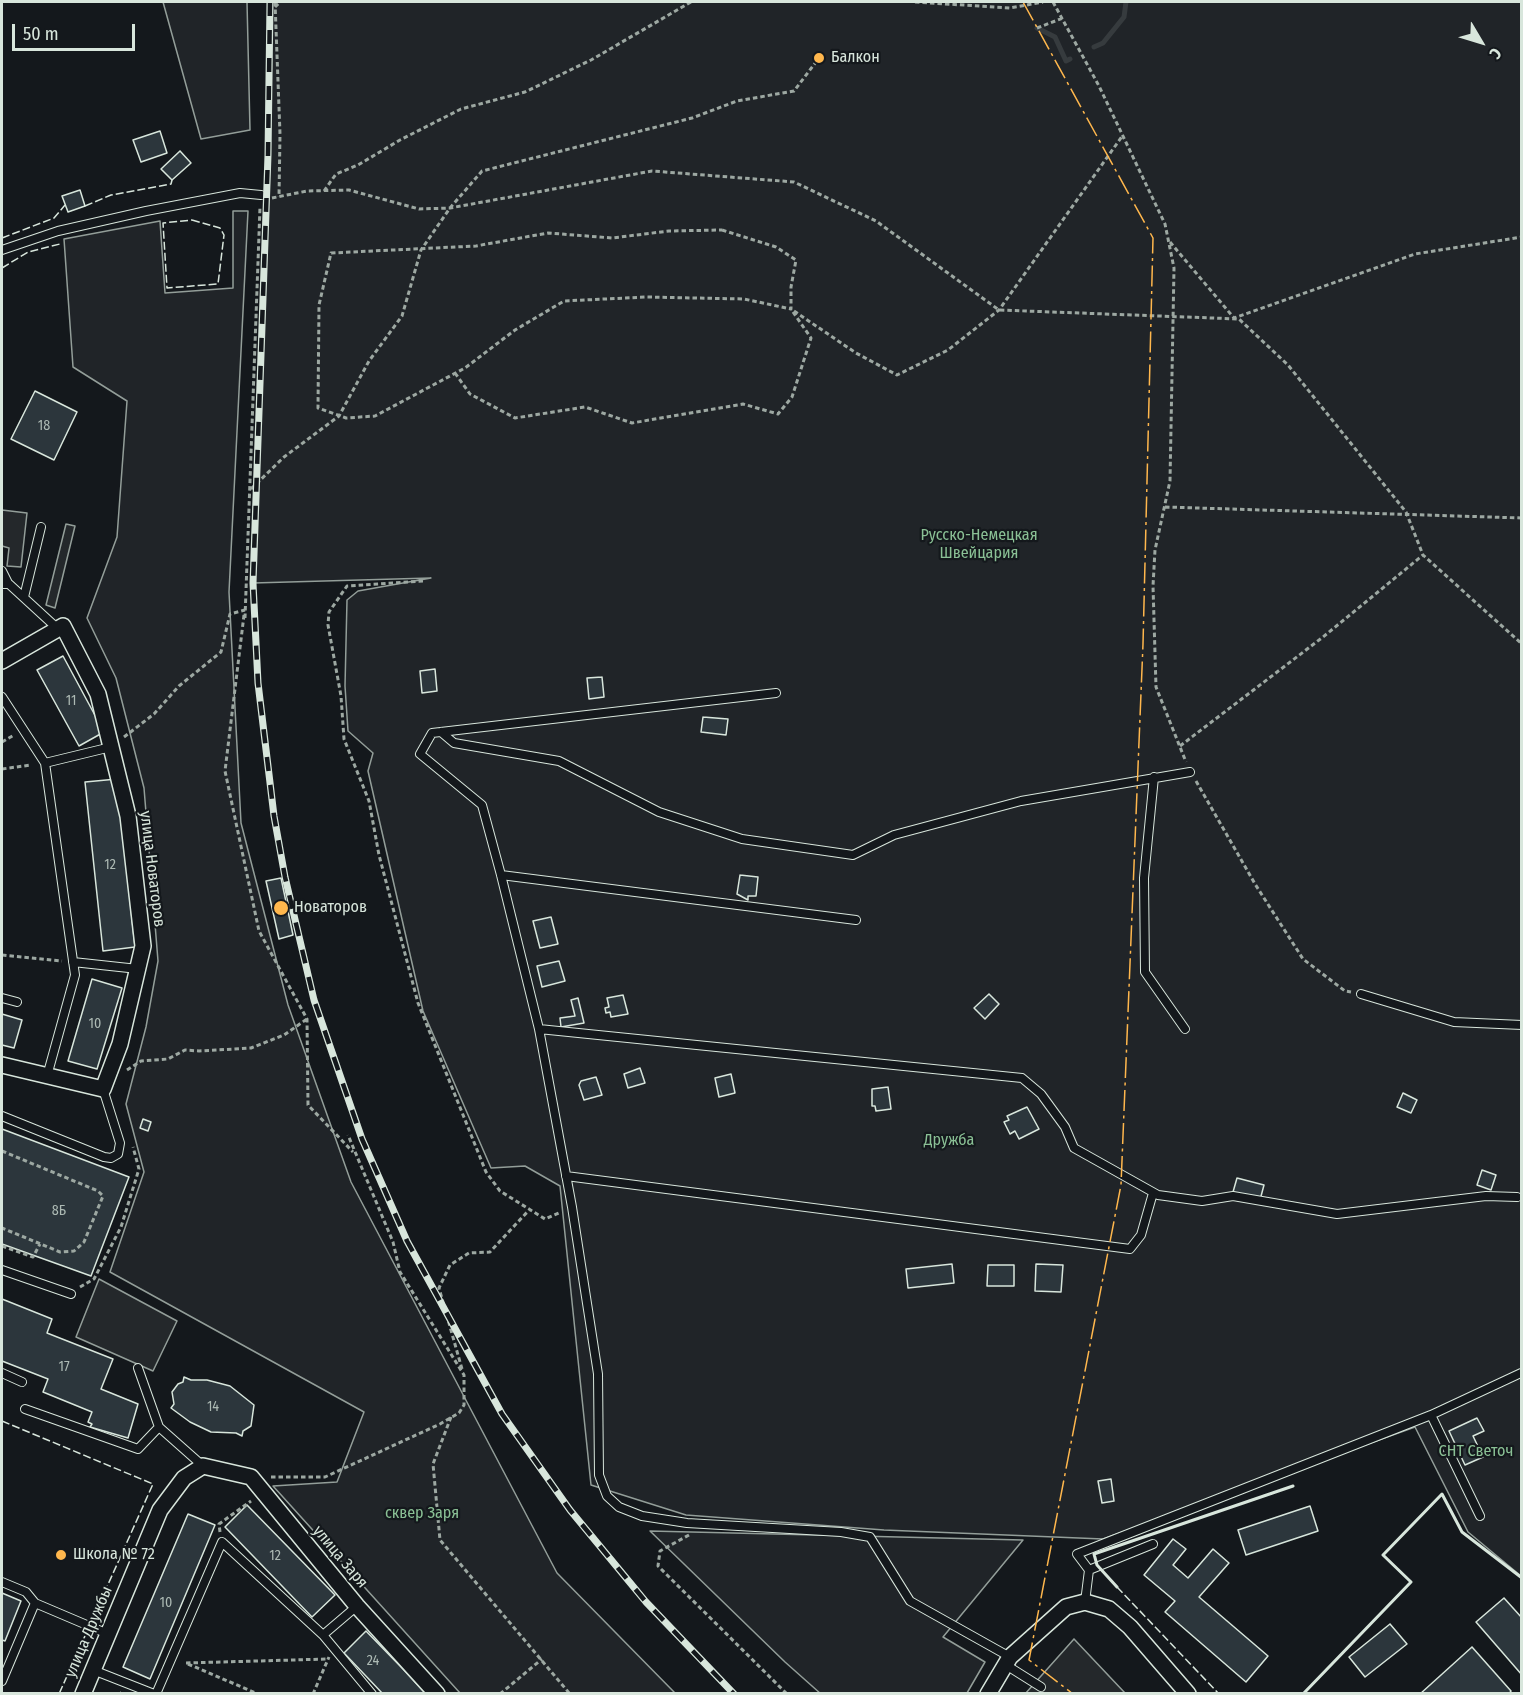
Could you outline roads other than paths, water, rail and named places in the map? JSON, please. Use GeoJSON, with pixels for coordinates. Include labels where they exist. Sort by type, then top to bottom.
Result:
{"type":"FeatureCollection","features":[{"type":"Feature","properties":{"kind":"street","name":"улица Новаторов"},"geometry":{"type":"LineString","coordinates":[[58,629],[63,626],[98,694],[128,816],[143,946],[120,1044],[104,1087]]}},
{"type":"Feature","properties":{"kind":"street"},"geometry":{"type":"LineString","coordinates":[[2,661],[58,629]]}},
{"type":"Feature","properties":{"kind":"street"},"geometry":{"type":"LineString","coordinates":[[2,1065],[104,1087]]}},
{"type":"Feature","properties":{"kind":"street","name":"улица Заря"},"geometry":{"type":"LineString","coordinates":[[203,1466],[250,1478],[357,1606],[437,1694]]}},
{"type":"Feature","properties":{"kind":"street","name":"улица Дружбы"},"geometry":{"type":"LineString","coordinates":[[83,1694],[160,1510],[184,1478],[203,1466]]}},
{"type":"Feature","properties":{"kind":"street"},"geometry":{"type":"LineString","coordinates":[[988,1694],[1008,1661],[1066,1607],[1085,1602],[1109,1609],[1130,1627],[1188,1694]]}},
{"type":"Feature","properties":{"kind":"lane"},"geometry":{"type":"LineString","coordinates":[[2,250],[58,231],[146,211],[240,193],[261,195]]}},
{"type":"Feature","properties":{"kind":"lane"},"geometry":{"type":"LineString","coordinates":[[24,597],[41,527]]}},
{"type":"Feature","properties":{"kind":"lane"},"geometry":{"type":"LineString","coordinates":[[2,571],[5,584],[24,597],[58,629]]}},
{"type":"Feature","properties":{"kind":"lane"},"geometry":{"type":"LineString","coordinates":[[776,693],[432,733],[420,754],[482,805],[501,875],[539,1029],[567,1176],[598,1374],[599,1475],[607,1496],[619,1507],[642,1516],[709,1524],[841,1532],[870,1537],[910,1600],[1008,1661],[1041,1687]]}},
{"type":"Feature","properties":{"kind":"lane"},"geometry":{"type":"LineString","coordinates":[[2,696],[45,763],[75,975],[47,1076]]}},
{"type":"Feature","properties":{"kind":"lane"},"geometry":{"type":"LineString","coordinates":[[441,732],[454,743],[559,761],[659,812],[742,839],[853,855],[894,835],[1021,801],[1190,772]]}},
{"type":"Feature","properties":{"kind":"lane"},"geometry":{"type":"LineString","coordinates":[[45,763],[111,747]]}},
{"type":"Feature","properties":{"kind":"lane"},"geometry":{"type":"LineString","coordinates":[[1154,777],[1143,878],[1145,972],[1185,1029]]}},
{"type":"Feature","properties":{"kind":"lane"},"geometry":{"type":"LineString","coordinates":[[501,875],[856,920]]}},
{"type":"Feature","properties":{"kind":"lane"},"geometry":{"type":"LineString","coordinates":[[73,962],[138,969]]}},
{"type":"Feature","properties":{"kind":"lane"},"geometry":{"type":"LineString","coordinates":[[1361,994],[1454,1022],[1521,1025]]}},
{"type":"Feature","properties":{"kind":"lane"},"geometry":{"type":"LineString","coordinates":[[2,998],[17,1002]]}},
{"type":"Feature","properties":{"kind":"lane"},"geometry":{"type":"LineString","coordinates":[[539,1029],[1022,1078],[1041,1094],[1065,1127],[1074,1148],[1153,1192],[1202,1201],[1233,1196],[1337,1214],[1486,1196],[1517,1197]]}},
{"type":"Feature","properties":{"kind":"lane"},"geometry":{"type":"LineString","coordinates":[[2,1116],[111,1158],[118,1154],[120,1143],[104,1087]]}},
{"type":"Feature","properties":{"kind":"lane"},"geometry":{"type":"LineString","coordinates":[[567,1176],[1130,1249],[1141,1234],[1153,1192]]}},
{"type":"Feature","properties":{"kind":"lane"},"geometry":{"type":"LineString","coordinates":[[2,1270],[71,1294]]}},
{"type":"Feature","properties":{"kind":"lane"},"geometry":{"type":"LineString","coordinates":[[138,1368],[159,1427],[203,1466]]}},
{"type":"Feature","properties":{"kind":"lane"},"geometry":{"type":"LineString","coordinates":[[2,1373],[22,1382]]}},
{"type":"Feature","properties":{"kind":"lane"},"geometry":{"type":"LineString","coordinates":[[1085,1602],[1089,1570],[1077,1554],[1431,1414],[1521,1373]]}},
{"type":"Feature","properties":{"kind":"lane"},"geometry":{"type":"LineString","coordinates":[[25,1409],[138,1449],[159,1427]]}},
{"type":"Feature","properties":{"kind":"lane"},"geometry":{"type":"LineString","coordinates":[[1431,1414],[1480,1516]]}},
{"type":"Feature","properties":{"kind":"lane"},"geometry":{"type":"LineString","coordinates":[[93,1670],[155,1694],[222,1542],[323,1635],[372,1694]]}},
{"type":"Feature","properties":{"kind":"lane"},"geometry":{"type":"LineString","coordinates":[[1089,1570],[1153,1544]]}},
{"type":"Feature","properties":{"kind":"lane"},"geometry":{"type":"LineString","coordinates":[[2,1582],[26,1593],[35,1603],[108,1634]]}},
{"type":"Feature","properties":{"kind":"lane"},"geometry":{"type":"LineString","coordinates":[[2,1681],[35,1603]]}},
{"type":"Feature","properties":{"kind":"lane"},"geometry":{"type":"LineString","coordinates":[[323,1635],[357,1606]]}},
{"type":"Feature","properties":{"kind":"waterway"},"geometry":{"type":"LineString","coordinates":[[1094,47],[1103,43],[1124,17],[1126,2]]}},
{"type":"Feature","properties":{"kind":"waterway"},"geometry":{"type":"LineString","coordinates":[[1037,28],[1055,37],[1066,61],[1070,59]]}},
{"type":"Feature","properties":{"kind":"railway"},"geometry":{"type":"LineString","coordinates":[[270,2],[268,155],[253,583],[258,683],[274,816],[285,877],[314,1000],[362,1139],[407,1241],[502,1414],[570,1510],[646,1602],[734,1694]]}},
{"type":"Feature","properties":{"kind":"place","name":"Балкон"},"geometry":{"type":"Point","coordinates":[819,58]}},
{"type":"Feature","properties":{"kind":"place","name":"Новаторов"},"geometry":{"type":"Point","coordinates":[281,908]}},
{"type":"Feature","properties":{"kind":"place","name":"Школа № 72"},"geometry":{"type":"Point","coordinates":[61,1555]}},
{"type":"Feature","properties":{"kind":"park label","name":"Русско-Немецкая Швейцария"},"geometry":{"type":"Point","coordinates":[979,545]}},
{"type":"Feature","properties":{"kind":"park label","name":"Дружба"},"geometry":{"type":"Point","coordinates":[949,1141]}},
{"type":"Feature","properties":{"kind":"park label","name":"СНТ Светоч"},"geometry":{"type":"Point","coordinates":[1476,1452]}},
{"type":"Feature","properties":{"kind":"park label","name":"сквер Заря"},"geometry":{"type":"Point","coordinates":[422,1514]}}]}
